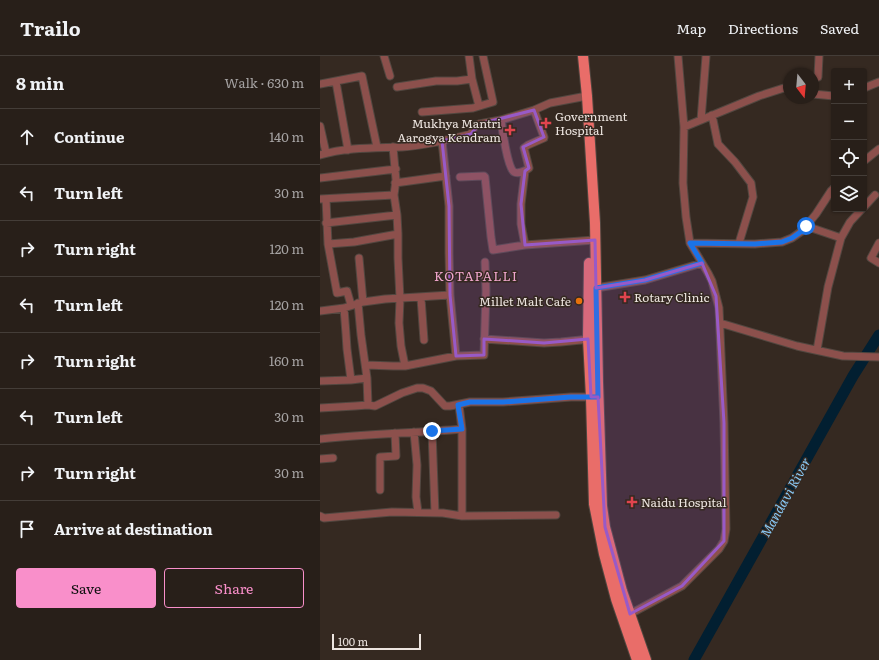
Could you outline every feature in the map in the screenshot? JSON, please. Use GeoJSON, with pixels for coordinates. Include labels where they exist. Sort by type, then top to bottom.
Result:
{"type":"FeatureCollection","features":[{"type":"Feature","properties":{"kind":"main road"},"geometry":{"type":"LineString","coordinates":[[583,56],[591,157],[593,339],[602,506],[605,527],[622,591],[626,616],[637,660]]}},
{"type":"Feature","properties":{"kind":"main road"},"geometry":{"type":"LineString","coordinates":[[592,241],[596,288],[593,339]]}},
{"type":"Feature","properties":{"kind":"main road"},"geometry":{"type":"LineString","coordinates":[[626,616],[646,660]]}},
{"type":"Feature","properties":{"kind":"street"},"geometry":{"type":"LineString","coordinates":[[384,56],[390,76]]}},
{"type":"Feature","properties":{"kind":"street"},"geometry":{"type":"LineString","coordinates":[[469,56],[472,79],[479,106]]}},
{"type":"Feature","properties":{"kind":"street"},"geometry":{"type":"LineString","coordinates":[[422,112],[466,109],[493,102],[484,56]]}},
{"type":"Feature","properties":{"kind":"street"},"geometry":{"type":"LineString","coordinates":[[626,616],[682,586],[719,549],[724,541],[726,529],[719,308],[712,281],[690,243],[683,183],[684,127],[678,56]]}},
{"type":"Feature","properties":{"kind":"street"},"geometry":{"type":"LineString","coordinates":[[701,120],[706,56]]}},
{"type":"Feature","properties":{"kind":"street"},"geometry":{"type":"LineString","coordinates":[[818,68],[819,56]]}},
{"type":"Feature","properties":{"kind":"street"},"geometry":{"type":"LineString","coordinates":[[320,84],[362,76],[377,147]]}},
{"type":"Feature","properties":{"kind":"street"},"geometry":{"type":"LineString","coordinates":[[397,88],[436,81],[472,79]]}},
{"type":"Feature","properties":{"kind":"street"},"geometry":{"type":"LineString","coordinates":[[336,82],[348,150]]}},
{"type":"Feature","properties":{"kind":"street"},"geometry":{"type":"LineString","coordinates":[[867,87],[879,82]]}},
{"type":"Feature","properties":{"kind":"street"},"geometry":{"type":"LineString","coordinates":[[684,127],[759,96],[783,89]]}},
{"type":"Feature","properties":{"kind":"street"},"geometry":{"type":"LineString","coordinates":[[819,95],[831,96]]}},
{"type":"Feature","properties":{"kind":"street"},"geometry":{"type":"LineString","coordinates":[[320,126],[323,154],[377,147],[422,145],[471,134],[475,126],[479,124],[501,120],[534,110],[550,103],[587,96]]}},
{"type":"Feature","properties":{"kind":"street"},"geometry":{"type":"LineString","coordinates":[[501,120],[511,169],[516,173],[525,171],[529,168],[524,148],[544,138],[534,110]]}},
{"type":"Feature","properties":{"kind":"street"},"geometry":{"type":"LineString","coordinates":[[712,115],[718,144],[735,162],[751,183],[753,197],[740,243]]}},
{"type":"Feature","properties":{"kind":"street"},"geometry":{"type":"LineString","coordinates":[[442,141],[449,206],[450,295],[456,356]]}},
{"type":"Feature","properties":{"kind":"street"},"geometry":{"type":"LineString","coordinates":[[393,147],[396,169],[394,195],[398,234],[400,332],[405,366]]}},
{"type":"Feature","properties":{"kind":"street"},"geometry":{"type":"LineString","coordinates":[[867,159],[879,149]]}},
{"type":"Feature","properties":{"kind":"street"},"geometry":{"type":"LineString","coordinates":[[320,178],[396,169]]}},
{"type":"Feature","properties":{"kind":"street"},"geometry":{"type":"LineString","coordinates":[[525,171],[521,204],[521,224],[525,245]]}},
{"type":"Feature","properties":{"kind":"street"},"geometry":{"type":"LineString","coordinates":[[395,183],[446,176]]}},
{"type":"Feature","properties":{"kind":"street"},"geometry":{"type":"LineString","coordinates":[[460,178],[485,177],[493,250],[525,245],[592,241]]}},
{"type":"Feature","properties":{"kind":"street"},"geometry":{"type":"LineString","coordinates":[[690,243],[755,244],[782,242],[792,238],[802,231],[816,214],[831,191]]}},
{"type":"Feature","properties":{"kind":"street"},"geometry":{"type":"LineString","coordinates":[[867,203],[875,194]]}},
{"type":"Feature","properties":{"kind":"street"},"geometry":{"type":"LineString","coordinates":[[358,303],[347,291],[337,294],[328,244],[323,199],[394,195]]}},
{"type":"Feature","properties":{"kind":"street"},"geometry":{"type":"LineString","coordinates":[[817,350],[828,287],[841,238],[850,222],[859,212]]}},
{"type":"Feature","properties":{"kind":"street"},"geometry":{"type":"LineString","coordinates":[[326,223],[397,214]]}},
{"type":"Feature","properties":{"kind":"street"},"geometry":{"type":"LineString","coordinates":[[806,226],[841,238]]}},
{"type":"Feature","properties":{"kind":"street"},"geometry":{"type":"LineString","coordinates":[[328,244],[354,242],[398,234]]}},
{"type":"Feature","properties":{"kind":"street"},"geometry":{"type":"LineString","coordinates":[[879,243],[871,258],[879,264]]}},
{"type":"Feature","properties":{"kind":"street"},"geometry":{"type":"LineString","coordinates":[[359,258],[358,303],[366,365],[368,406]]}},
{"type":"Feature","properties":{"kind":"street"},"geometry":{"type":"LineString","coordinates":[[366,365],[405,366],[456,356],[484,355],[486,291],[485,262]]}},
{"type":"Feature","properties":{"kind":"street"},"geometry":{"type":"LineString","coordinates":[[596,288],[645,280],[702,263]]}},
{"type":"Feature","properties":{"kind":"street"},"geometry":{"type":"LineString","coordinates":[[320,311],[344,308],[358,303],[450,295]]}},
{"type":"Feature","properties":{"kind":"street"},"geometry":{"type":"LineString","coordinates":[[421,298],[424,340]]}},
{"type":"Feature","properties":{"kind":"street"},"geometry":{"type":"LineString","coordinates":[[344,308],[351,380]]}},
{"type":"Feature","properties":{"kind":"street"},"geometry":{"type":"LineString","coordinates":[[720,323],[797,346],[843,356],[879,357]]}},
{"type":"Feature","properties":{"kind":"street"},"geometry":{"type":"LineString","coordinates":[[484,339],[544,343],[593,339]]}},
{"type":"Feature","properties":{"kind":"street"},"geometry":{"type":"LineString","coordinates":[[320,380],[351,380],[367,378]]}},
{"type":"Feature","properties":{"kind":"street"},"geometry":{"type":"LineString","coordinates":[[320,408],[375,406],[402,393],[417,388],[423,388],[431,391],[445,406],[470,402],[503,402],[571,397],[595,397]]}},
{"type":"Feature","properties":{"kind":"street"},"geometry":{"type":"LineString","coordinates":[[458,405],[462,429],[462,516]]}},
{"type":"Feature","properties":{"kind":"street"},"geometry":{"type":"LineString","coordinates":[[320,439],[462,429]]}},
{"type":"Feature","properties":{"kind":"street"},"geometry":{"type":"LineString","coordinates":[[432,431],[436,513]]}},
{"type":"Feature","properties":{"kind":"street"},"geometry":{"type":"LineString","coordinates":[[414,432],[418,512]]}},
{"type":"Feature","properties":{"kind":"street"},"geometry":{"type":"LineString","coordinates":[[380,490],[380,457],[396,456],[395,433]]}},
{"type":"Feature","properties":{"kind":"street"},"geometry":{"type":"LineString","coordinates":[[320,459],[333,458]]}},
{"type":"Feature","properties":{"kind":"street"},"geometry":{"type":"LineString","coordinates":[[320,516],[324,518],[392,512],[443,513],[462,516],[556,515]]}},
{"type":"Feature","properties":{"kind":"highlighted area"},"geometry":{"type":"Polygon","coordinates":[[[534,110],[544,137],[523,147],[529,168],[525,171],[521,204],[525,245],[595,240],[596,288],[645,280],[702,263],[716,296],[724,423],[724,541],[682,586],[630,614],[605,527],[598,397],[591,397],[588,339],[544,343],[484,339],[484,355],[456,356],[450,295],[449,206],[442,141],[471,134],[479,124],[534,110]]]}},
{"type":"Feature","properties":{"kind":"waterway","name":"Mandavi River"},"geometry":{"type":"LineString","coordinates":[[694,660],[853,376],[879,335]]}},
{"type":"Feature","properties":{"kind":"place","name":"Government Hospital"},"geometry":{"type":"Point","coordinates":[546,123]}},
{"type":"Feature","properties":{"kind":"place","name":"Mukhya Mantri Aarogya Kendram"},"geometry":{"type":"Point","coordinates":[510,130]}},
{"type":"Feature","properties":{"kind":"place","name":"Rotary Clinic"},"geometry":{"type":"Point","coordinates":[625,297]}},
{"type":"Feature","properties":{"kind":"place","name":"Millet Malt Cafe"},"geometry":{"type":"Point","coordinates":[579,301]}},
{"type":"Feature","properties":{"kind":"place","name":"Naidu Hospital"},"geometry":{"type":"Point","coordinates":[632,502]}},
{"type":"Feature","properties":{"kind":"district","name":"KOTAPALLI"},"geometry":{"type":"Point","coordinates":[476,275]}},
{"type":"Feature","properties":{"kind":"route"},"geometry":{"type":"LineString","coordinates":[[432,431],[462,429],[458,405],[470,402],[530,401],[571,397],[598,397],[596,288],[645,280],[702,263],[690,243],[755,244],[782,242],[792,238],[806,226]]}}]}
